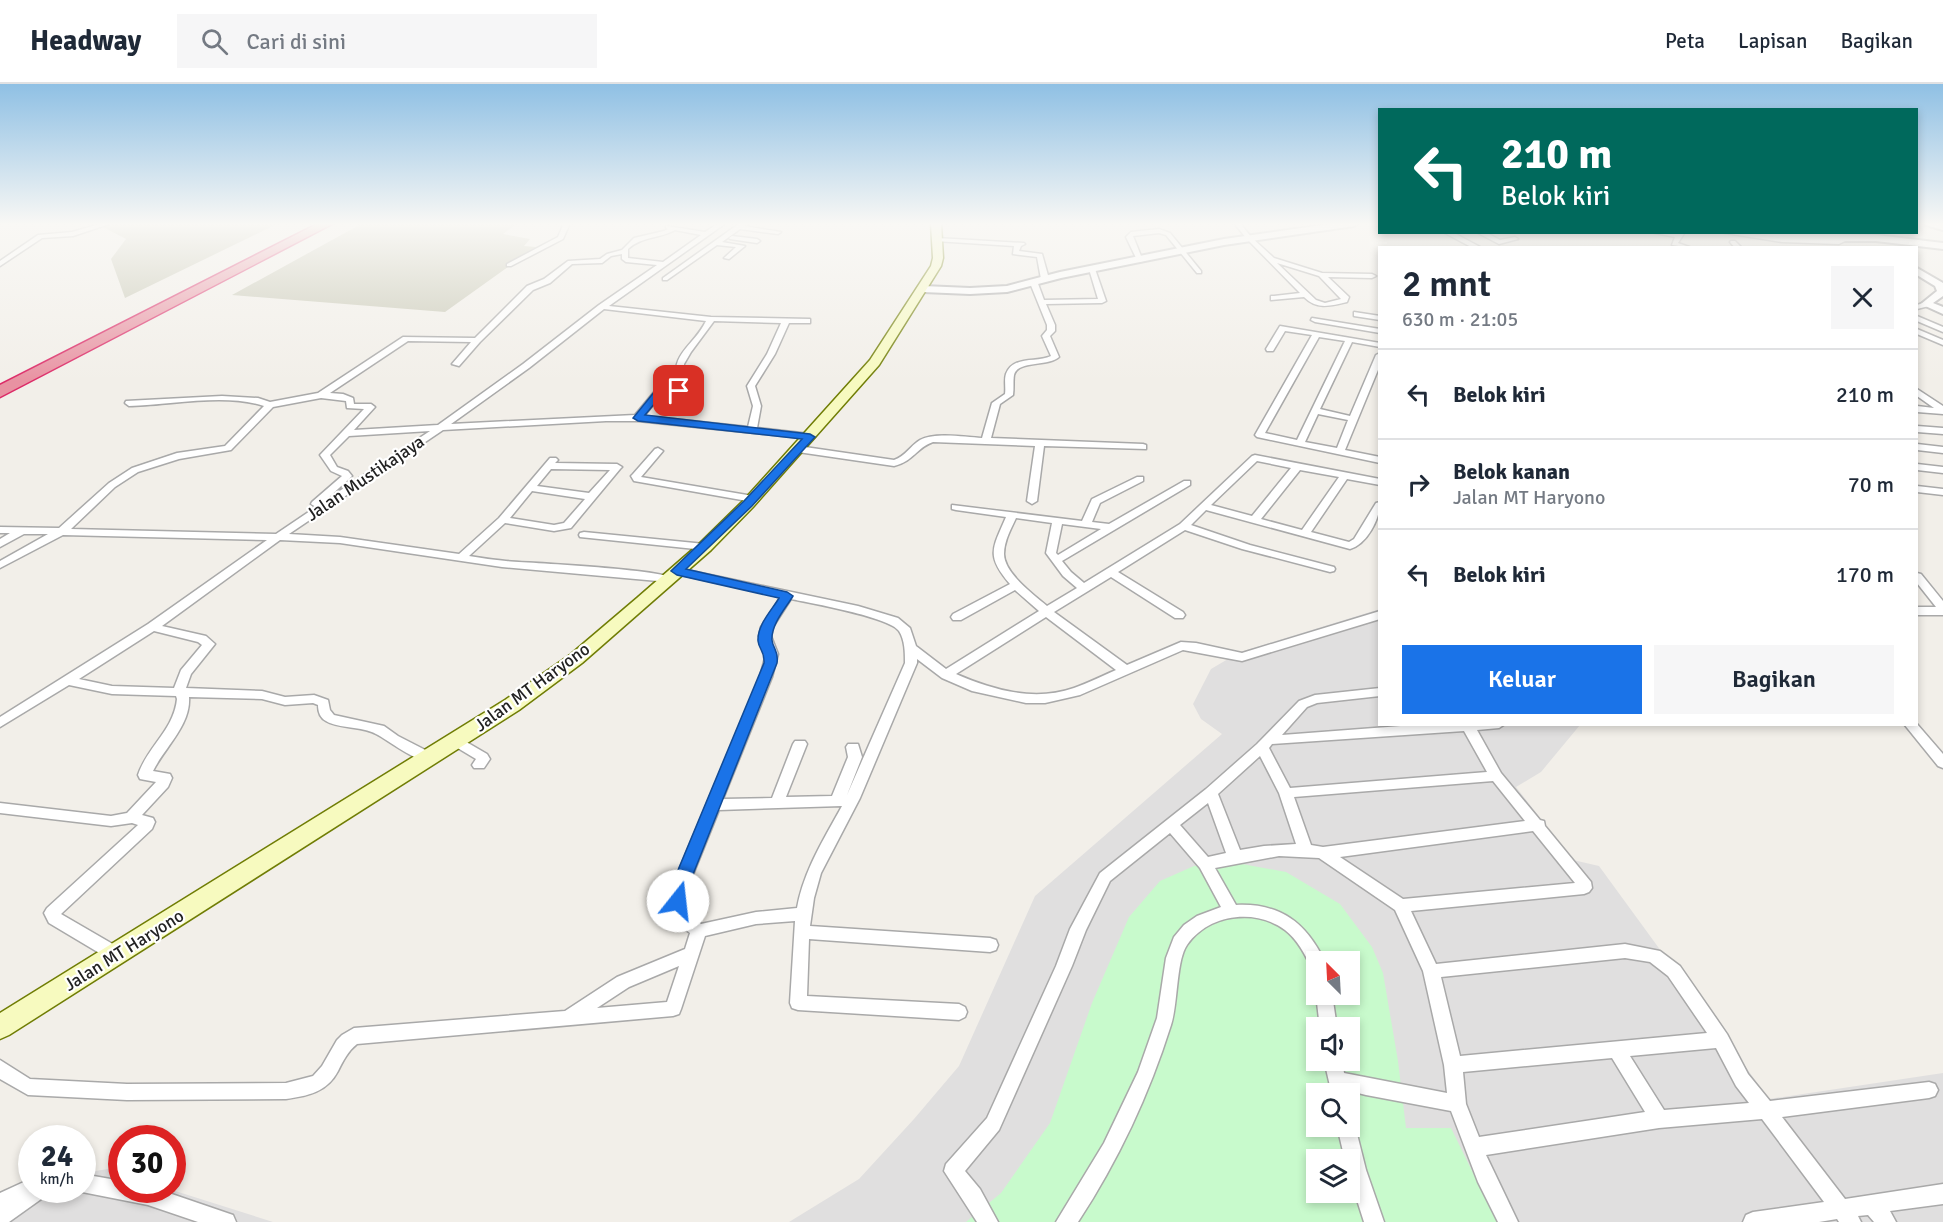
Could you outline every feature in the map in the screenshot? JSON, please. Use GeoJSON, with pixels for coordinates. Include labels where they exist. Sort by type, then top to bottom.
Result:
{"type":"FeatureCollection","features":[{"type":"Feature","properties":{"kind":"highway"},"geometry":{"type":"LineString","coordinates":[[0,381],[206,276]]}},
{"type":"Feature","properties":{"kind":"highway"},"geometry":{"type":"LineString","coordinates":[[0,392],[225,276]]}},
{"type":"Feature","properties":{"kind":"main road","name":"Jalan MT Haryono"},"geometry":{"type":"LineString","coordinates":[[0,1027],[430,758],[512,705],[576,659],[705,547],[753,499],[875,362],[930,276]]}},
{"type":"Feature","properties":{"kind":"street"},"geometry":{"type":"LineString","coordinates":[[456,364],[530,288],[552,276]]}},
{"type":"Feature","properties":{"kind":"street","name":"Jalan Mustikajaya"},"geometry":{"type":"LineString","coordinates":[[0,723],[152,627],[278,537],[440,428],[647,276]]}},
{"type":"Feature","properties":{"kind":"street"},"geometry":{"type":"LineString","coordinates":[[665,279],[669,276]]}},
{"type":"Feature","properties":{"kind":"street"},"geometry":{"type":"LineString","coordinates":[[923,289],[985,291],[1034,283],[1059,276]]}},
{"type":"Feature","properties":{"kind":"street"},"geometry":{"type":"LineString","coordinates":[[1043,302],[1102,301],[1094,276]]}},
{"type":"Feature","properties":{"kind":"street"},"geometry":{"type":"LineString","coordinates":[[1287,276],[1319,304],[1344,300],[1345,297],[1322,276]]}},
{"type":"Feature","properties":{"kind":"street"},"geometry":{"type":"LineString","coordinates":[[1921,306],[1939,295],[1942,289],[1926,276]]}},
{"type":"Feature","properties":{"kind":"street"},"geometry":{"type":"LineString","coordinates":[[986,441],[996,403],[1009,395],[1010,375],[1013,370],[1023,363],[1047,361],[1055,357],[1046,336],[1052,331],[1051,325],[1034,283]]}},
{"type":"Feature","properties":{"kind":"street"},"geometry":{"type":"LineString","coordinates":[[1274,298],[1306,295]]}},
{"type":"Feature","properties":{"kind":"street"},"geometry":{"type":"LineString","coordinates":[[1921,306],[1943,311]]}},
{"type":"Feature","properties":{"kind":"street"},"geometry":{"type":"LineString","coordinates":[[602,307],[711,319],[807,321]]}},
{"type":"Feature","properties":{"kind":"street"},"geometry":{"type":"LineString","coordinates":[[1357,314],[1378,318]]}},
{"type":"Feature","properties":{"kind":"street"},"geometry":{"type":"LineString","coordinates":[[638,418],[658,393],[681,390],[680,365],[686,353],[702,336],[711,319]]}},
{"type":"Feature","properties":{"kind":"street"},"geometry":{"type":"LineString","coordinates":[[1315,320],[1378,331]]}},
{"type":"Feature","properties":{"kind":"street"},"geometry":{"type":"LineString","coordinates":[[1919,320],[1943,330]]}},
{"type":"Feature","properties":{"kind":"street"},"geometry":{"type":"LineString","coordinates":[[752,429],[757,406],[756,398],[750,391],[751,386],[771,354],[786,321]]}},
{"type":"Feature","properties":{"kind":"street"},"geometry":{"type":"LineString","coordinates":[[1270,348],[1283,328],[1378,345]]}},
{"type":"Feature","properties":{"kind":"street"},"geometry":{"type":"LineString","coordinates":[[1918,331],[1943,343]]}},
{"type":"Feature","properties":{"kind":"street"},"geometry":{"type":"LineString","coordinates":[[1317,334],[1260,435],[1378,460]]}},
{"type":"Feature","properties":{"kind":"street"},"geometry":{"type":"LineString","coordinates":[[321,395],[406,339],[477,340]]}},
{"type":"Feature","properties":{"kind":"street"},"geometry":{"type":"LineString","coordinates":[[1300,443],[1349,340]]}},
{"type":"Feature","properties":{"kind":"street"},"geometry":{"type":"LineString","coordinates":[[1340,452],[1378,360]]}},
{"type":"Feature","properties":{"kind":"street"},"geometry":{"type":"LineString","coordinates":[[1918,393],[1943,410]]}},
{"type":"Feature","properties":{"kind":"street"},"geometry":{"type":"LineString","coordinates":[[0,565],[62,531],[112,486],[135,470],[177,456],[228,448],[270,405],[321,395],[343,397],[350,400],[350,406],[371,407],[325,455],[334,469],[347,476],[294,526]]}},
{"type":"Feature","properties":{"kind":"street"},"geometry":{"type":"LineString","coordinates":[[129,403],[173,400],[260,400],[270,405]]}},
{"type":"Feature","properties":{"kind":"street"},"geometry":{"type":"LineString","coordinates":[[1918,409],[1943,410]]}},
{"type":"Feature","properties":{"kind":"street"},"geometry":{"type":"LineString","coordinates":[[1316,411],[1354,419]]}},
{"type":"Feature","properties":{"kind":"street"},"geometry":{"type":"LineString","coordinates":[[347,434],[606,417],[752,429],[894,463],[908,458],[917,445],[926,440],[1143,447]]}},
{"type":"Feature","properties":{"kind":"street"},"geometry":{"type":"LineString","coordinates":[[1918,429],[1943,431]]}},
{"type":"Feature","properties":{"kind":"street"},"geometry":{"type":"LineString","coordinates":[[1032,501],[1040,443]]}},
{"type":"Feature","properties":{"kind":"street"},"geometry":{"type":"LineString","coordinates":[[1918,447],[1943,450]]}},
{"type":"Feature","properties":{"kind":"street"},"geometry":{"type":"LineString","coordinates":[[658,452],[636,476],[636,479],[753,499]]}},
{"type":"Feature","properties":{"kind":"street"},"geometry":{"type":"LineString","coordinates":[[946,675],[1184,526],[1255,458],[1378,482]]}},
{"type":"Feature","properties":{"kind":"street"},"geometry":{"type":"LineString","coordinates":[[462,557],[503,520],[552,462],[617,467],[567,526],[562,528],[503,520]]}},
{"type":"Feature","properties":{"kind":"street"},"geometry":{"type":"LineString","coordinates":[[1254,520],[1298,466]]}},
{"type":"Feature","properties":{"kind":"street"},"geometry":{"type":"LineString","coordinates":[[1918,467],[1943,470]]}},
{"type":"Feature","properties":{"kind":"street"},"geometry":{"type":"LineString","coordinates":[[1305,533],[1345,475]]}},
{"type":"Feature","properties":{"kind":"street"},"geometry":{"type":"LineString","coordinates":[[1086,524],[1096,501],[1140,479]]}},
{"type":"Feature","properties":{"kind":"street"},"geometry":{"type":"LineString","coordinates":[[1056,560],[1187,483]]}},
{"type":"Feature","properties":{"kind":"street"},"geometry":{"type":"LineString","coordinates":[[530,488],[593,497]]}},
{"type":"Feature","properties":{"kind":"street"},"geometry":{"type":"LineString","coordinates":[[1918,489],[1943,492]]}},
{"type":"Feature","properties":{"kind":"street"},"geometry":{"type":"LineString","coordinates":[[956,507],[1113,528]]}},
{"type":"Feature","properties":{"kind":"street"},"geometry":{"type":"LineString","coordinates":[[1206,507],[1342,544],[1355,544],[1378,508]]}},
{"type":"Feature","properties":{"kind":"street"},"geometry":{"type":"LineString","coordinates":[[1012,514],[999,550],[998,558],[1001,566],[1029,598],[1124,669]]}},
{"type":"Feature","properties":{"kind":"street"},"geometry":{"type":"LineString","coordinates":[[1058,521],[1051,553],[1083,588]]}},
{"type":"Feature","properties":{"kind":"street"},"geometry":{"type":"LineString","coordinates":[[1184,526],[1330,569]]}},
{"type":"Feature","properties":{"kind":"street"},"geometry":{"type":"LineString","coordinates":[[0,530],[340,540],[502,564],[673,575],[858,610],[894,621],[904,628],[911,648],[911,663],[852,800],[820,858],[810,884],[803,932],[798,1003],[959,1012]]}},
{"type":"Feature","properties":{"kind":"street"},"geometry":{"type":"LineString","coordinates":[[0,544],[22,530]]}},
{"type":"Feature","properties":{"kind":"street"},"geometry":{"type":"LineString","coordinates":[[584,535],[705,547]]}},
{"type":"Feature","properties":{"kind":"street"},"geometry":{"type":"LineString","coordinates":[[1112,572],[1179,615]]}},
{"type":"Feature","properties":{"kind":"street"},"geometry":{"type":"LineString","coordinates":[[1918,577],[1943,610]]}},
{"type":"Feature","properties":{"kind":"street"},"geometry":{"type":"LineString","coordinates":[[957,617],[1017,584]]}},
{"type":"Feature","properties":{"kind":"street"},"geometry":{"type":"LineString","coordinates":[[787,596],[767,627],[765,642],[772,654],[771,663],[680,887],[678,901],[682,919],[699,931],[756,918],[805,914]]}},
{"type":"Feature","properties":{"kind":"street"},"geometry":{"type":"LineString","coordinates":[[1923,611],[1943,610]]}},
{"type":"Feature","properties":{"kind":"street"},"geometry":{"type":"LineString","coordinates":[[911,648],[946,675],[976,688],[1026,699],[1045,699],[1076,692],[1180,646],[1193,645],[1233,657],[1242,657],[1378,616]]}},
{"type":"Feature","properties":{"kind":"street"},"geometry":{"type":"LineString","coordinates":[[132,818],[164,783],[165,778],[146,775],[146,771],[183,710],[185,699],[180,688],[185,673],[209,645],[202,639],[152,627]]}},
{"type":"Feature","properties":{"kind":"street"},"geometry":{"type":"LineString","coordinates":[[66,680],[112,690],[262,695],[285,701],[314,699],[324,703],[324,711],[330,718],[379,729],[430,758]]}},
{"type":"Feature","properties":{"kind":"street"},"geometry":{"type":"LineString","coordinates":[[988,1222],[973,1196],[953,1171],[993,1124],[1064,966],[1078,929],[1105,877],[1211,793],[1303,704],[1315,699],[1378,692]]}},
{"type":"Feature","properties":{"kind":"street"},"geometry":{"type":"LineString","coordinates":[[1265,743],[1471,726],[1496,776],[1539,825],[1583,882],[1584,888],[1401,906]]}},
{"type":"Feature","properties":{"kind":"street"},"geometry":{"type":"LineString","coordinates":[[1912,726],[1943,763]]}},
{"type":"Feature","properties":{"kind":"street"},"geometry":{"type":"LineString","coordinates":[[456,741],[482,757],[479,765]]}},
{"type":"Feature","properties":{"kind":"street"},"geometry":{"type":"LineString","coordinates":[[1265,743],[1286,793],[1305,849]]}},
{"type":"Feature","properties":{"kind":"street"},"geometry":{"type":"LineString","coordinates":[[778,801],[800,744]]}},
{"type":"Feature","properties":{"kind":"street"},"geometry":{"type":"LineString","coordinates":[[837,800],[855,757],[856,752],[853,747]]}},
{"type":"Feature","properties":{"kind":"street"},"geometry":{"type":"LineString","coordinates":[[1286,793],[1496,776]]}},
{"type":"Feature","properties":{"kind":"street"},"geometry":{"type":"LineString","coordinates":[[1211,793],[1235,857]]}},
{"type":"Feature","properties":{"kind":"street"},"geometry":{"type":"LineString","coordinates":[[714,805],[852,800]]}},
{"type":"Feature","properties":{"kind":"street"},"geometry":{"type":"LineString","coordinates":[[0,808],[111,821],[132,818],[148,822],[52,914],[54,918],[117,955]]}},
{"type":"Feature","properties":{"kind":"street"},"geometry":{"type":"LineString","coordinates":[[1171,825],[1205,864],[1231,910]]}},
{"type":"Feature","properties":{"kind":"street"},"geometry":{"type":"LineString","coordinates":[[1205,864],[1235,857],[1305,849],[1323,853],[1539,825]]}},
{"type":"Feature","properties":{"kind":"street"},"geometry":{"type":"LineString","coordinates":[[1323,853],[1401,906],[1431,971],[1453,1065],[1457,1104],[1476,1147],[1485,1175],[1508,1222]]}},
{"type":"Feature","properties":{"kind":"street"},"geometry":{"type":"LineString","coordinates":[[1066,1222],[1092,1185],[1130,1113],[1166,1015],[1179,943],[1193,928],[1212,917],[1231,910],[1253,911],[1290,926],[1302,938],[1310,951]]}},
{"type":"Feature","properties":{"kind":"street"},"geometry":{"type":"LineString","coordinates":[[0,1068],[28,1087],[127,1092],[286,1090],[305,1087],[321,1081],[345,1041],[354,1036],[673,1009],[699,931]]}},
{"type":"Feature","properties":{"kind":"street"},"geometry":{"type":"LineString","coordinates":[[803,932],[990,945]]}},
{"type":"Feature","properties":{"kind":"street"},"geometry":{"type":"LineString","coordinates":[[1431,971],[1625,951],[1654,956],[1674,971],[1721,1040],[1742,1080],[1846,1215]]}},
{"type":"Feature","properties":{"kind":"street"},"geometry":{"type":"LineString","coordinates":[[570,1017],[623,982],[690,954]]}},
{"type":"Feature","properties":{"kind":"street"},"geometry":{"type":"LineString","coordinates":[[1453,1065],[1721,1040]]}},
{"type":"Feature","properties":{"kind":"street"},"geometry":{"type":"LineString","coordinates":[[1616,1049],[1659,1119]]}},
{"type":"Feature","properties":{"kind":"street"},"geometry":{"type":"LineString","coordinates":[[1360,1088],[1423,1095],[1457,1104]]}},
{"type":"Feature","properties":{"kind":"street"},"geometry":{"type":"LineString","coordinates":[[1476,1147],[1659,1119],[1766,1110],[1929,1090]]}},
{"type":"Feature","properties":{"kind":"street"},"geometry":{"type":"LineString","coordinates":[[1349,1137],[1374,1222]]}},
{"type":"Feature","properties":{"kind":"street"},"geometry":{"type":"LineString","coordinates":[[96,1186],[148,1195],[226,1222]]}},
{"type":"Feature","properties":{"kind":"street"},"geometry":{"type":"LineString","coordinates":[[1753,1222],[1846,1215],[1872,1204],[1943,1194]]}},
{"type":"Feature","properties":{"kind":"street"},"geometry":{"type":"LineString","coordinates":[[0,1203],[18,1195]]}},
{"type":"Feature","properties":{"kind":"street"},"geometry":{"type":"LineString","coordinates":[[0,1217],[19,1203]]}},
{"type":"Feature","properties":{"kind":"street"},"geometry":{"type":"LineString","coordinates":[[1872,1204],[1886,1222]]}},
{"type":"Feature","properties":{"kind":"shaded area"},"geometry":{"type":"Polygon","coordinates":[[[117,276],[170,276],[125,298],[117,276]]]}},
{"type":"Feature","properties":{"kind":"shaded area"},"geometry":{"type":"Polygon","coordinates":[[[266,276],[495,276],[445,312],[232,295],[266,276]]]}},
{"type":"Feature","properties":{"kind":"shaded area"},"geometry":{"type":"Polygon","coordinates":[[[1378,610],[1378,726],[1579,726],[1541,772],[1516,787],[1573,860],[1599,866],[1769,1099],[1943,1073],[1943,1222],[789,1222],[859,1179],[959,1066],[1035,896],[1222,734],[1201,719],[1193,704],[1211,669],[1240,652],[1378,610]]]}},
{"type":"Feature","properties":{"kind":"shaded area"},"geometry":{"type":"Polygon","coordinates":[[[108,1169],[108,1203],[186,1203],[186,1194],[273,1222],[0,1222],[0,1192],[18,1184],[18,1203],[96,1203],[96,1171],[108,1169]]]}},
{"type":"Feature","properties":{"kind":"green space"},"geometry":{"type":"Polygon","coordinates":[[[1242,864],[1286,872],[1340,904],[1372,947],[1383,973],[1398,1061],[1406,1128],[1451,1128],[1497,1222],[966,1222],[1001,1193],[1050,1123],[1092,1003],[1129,917],[1160,881],[1194,866],[1242,864]]]}},
{"type":"Feature","properties":{"kind":"route"},"geometry":{"type":"LineString","coordinates":[[678,901],[680,887],[771,663],[772,654],[765,642],[767,627],[787,596],[677,571],[748,504],[810,437],[783,432],[638,418],[658,393],[679,391]]}}]}
